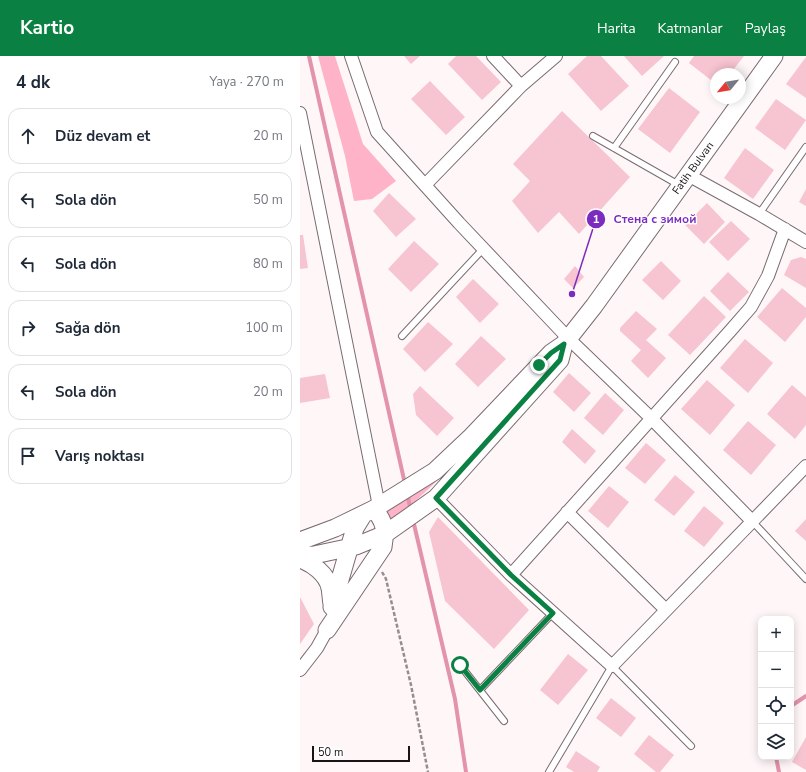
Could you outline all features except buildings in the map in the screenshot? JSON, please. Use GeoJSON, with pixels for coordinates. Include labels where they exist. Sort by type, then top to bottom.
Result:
{"type":"FeatureCollection","features":[{"type":"Feature","properties":{"kind":"street"},"geometry":{"type":"LineString","coordinates":[[351,56],[377,132],[566,341],[652,418],[752,521]]}},
{"type":"Feature","properties":{"kind":"street"},"geometry":{"type":"LineString","coordinates":[[493,56],[521,86]]}},
{"type":"Feature","properties":{"kind":"street"},"geometry":{"type":"LineString","coordinates":[[425,185],[521,86],[556,56]]}},
{"type":"Feature","properties":{"kind":"street","name":"Fatih Bulvarı"},"geometry":{"type":"LineString","coordinates":[[566,341],[594,306],[774,56]]}},
{"type":"Feature","properties":{"kind":"street"},"geometry":{"type":"LineString","coordinates":[[300,113],[375,509],[390,530]]}},
{"type":"Feature","properties":{"kind":"street"},"geometry":{"type":"LineString","coordinates":[[684,180],[759,214],[806,242]]}},
{"type":"Feature","properties":{"kind":"street"},"geometry":{"type":"LineString","coordinates":[[511,575],[751,307],[768,276],[785,229]]}},
{"type":"Feature","properties":{"kind":"street"},"geometry":{"type":"LineString","coordinates":[[300,541],[335,528],[375,509],[436,471],[470,438],[551,353],[566,341]]}},
{"type":"Feature","properties":{"kind":"street"},"geometry":{"type":"LineString","coordinates":[[300,557],[356,546],[390,530],[432,501],[560,360],[566,341]]}},
{"type":"Feature","properties":{"kind":"street"},"geometry":{"type":"LineString","coordinates":[[432,501],[612,666],[806,466]]}},
{"type":"Feature","properties":{"kind":"street"},"geometry":{"type":"LineString","coordinates":[[327,630],[332,607],[355,528],[375,509]]}},
{"type":"Feature","properties":{"kind":"street"},"geometry":{"type":"LineString","coordinates":[[567,512],[666,610]]}},
{"type":"Feature","properties":{"kind":"street"},"geometry":{"type":"LineString","coordinates":[[300,670],[317,648],[327,630],[383,547],[390,530]]}},
{"type":"Feature","properties":{"kind":"street"},"geometry":{"type":"LineString","coordinates":[[300,557],[322,573],[330,586],[332,607]]}},
{"type":"Feature","properties":{"kind":"lane"},"geometry":{"type":"LineString","coordinates":[[614,148],[675,62]]}},
{"type":"Feature","properties":{"kind":"lane"},"geometry":{"type":"LineString","coordinates":[[593,136],[614,148],[684,180]]}},
{"type":"Feature","properties":{"kind":"lane"},"geometry":{"type":"LineString","coordinates":[[759,214],[806,147]]}},
{"type":"Feature","properties":{"kind":"lane"},"geometry":{"type":"LineString","coordinates":[[402,336],[483,249]]}},
{"type":"Feature","properties":{"kind":"lane"},"geometry":{"type":"LineString","coordinates":[[752,521],[806,579]]}},
{"type":"Feature","properties":{"kind":"lane"},"geometry":{"type":"LineString","coordinates":[[480,690],[553,613]]}},
{"type":"Feature","properties":{"kind":"lane"},"geometry":{"type":"LineString","coordinates":[[460,665],[504,720]]}},
{"type":"Feature","properties":{"kind":"lane"},"geometry":{"type":"LineString","coordinates":[[549,772],[612,666],[691,746]]}},
{"type":"Feature","properties":{"kind":"path"},"geometry":{"type":"LineString","coordinates":[[375,559],[386,579],[411,685],[428,772]]}},
{"type":"Feature","properties":{"kind":"shaded area"},"geometry":{"type":"Polygon","coordinates":[[[318,56],[335,56],[363,144],[396,181],[372,199],[354,201],[345,156],[318,56]]]}},
{"type":"Feature","properties":{"kind":"shaded area"},"geometry":{"type":"Polygon","coordinates":[[[466,449],[429,488],[389,523],[384,510],[466,449]]]}},
{"type":"Feature","properties":{"kind":"waterway"},"geometry":{"type":"LineString","coordinates":[[309,56],[405,484]]}},
{"type":"Feature","properties":{"kind":"waterway"},"geometry":{"type":"LineString","coordinates":[[407,493],[411,511]]}},
{"type":"Feature","properties":{"kind":"waterway"},"geometry":{"type":"LineString","coordinates":[[413,520],[455,699],[466,772]]}},
{"type":"Feature","properties":{"kind":"waterway"},"geometry":{"type":"LineString","coordinates":[[794,704],[806,696]]}},
{"type":"Feature","properties":{"kind":"waterway"},"geometry":{"type":"LineString","coordinates":[[777,760],[779,772]]}},
{"type":"Feature","properties":{"kind":"place","name":"Стена с зимой"},"geometry":{"type":"Point","coordinates":[572,294]}},
{"type":"Feature","properties":{"kind":"route"},"geometry":{"type":"LineString","coordinates":[[460,665],[480,690],[553,613],[511,575],[436,498],[560,360],[564,344],[551,353],[539,365]]}}]}
